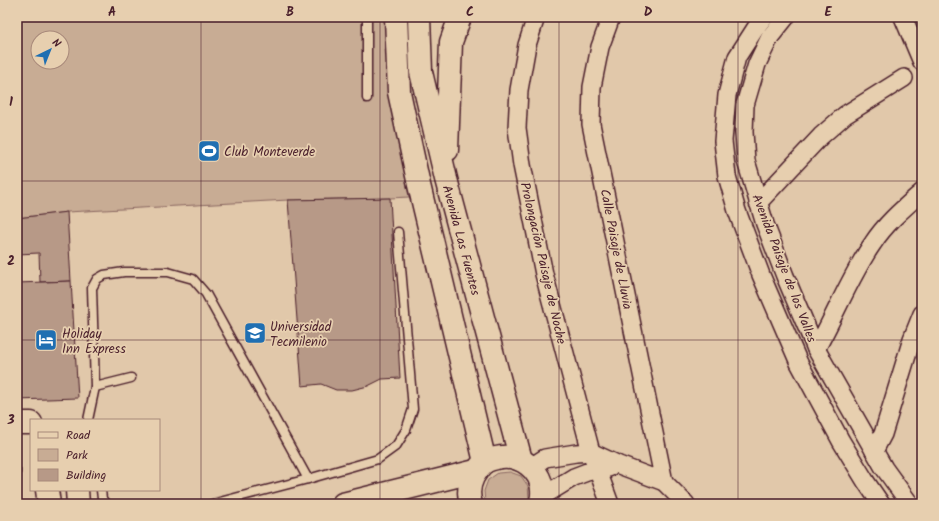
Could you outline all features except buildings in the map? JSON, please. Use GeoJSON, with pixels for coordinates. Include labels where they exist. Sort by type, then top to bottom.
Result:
{"type":"FeatureCollection","features":[{"type":"Feature","properties":{"kind":"street"},"geometry":{"type":"LineString","coordinates":[[396,17],[399,92],[480,467],[471,481],[469,491],[471,504]]}},
{"type":"Feature","properties":{"kind":"street","name":"Avenida Las Fuentes"},"geometry":{"type":"LineString","coordinates":[[419,17],[421,72],[446,179],[526,463],[538,476],[542,486],[541,500]]}},
{"type":"Feature","properties":{"kind":"street"},"geometry":{"type":"LineString","coordinates":[[446,179],[451,42],[460,17]]}},
{"type":"Feature","properties":{"kind":"street","name":"Prolongación Paisaje de Noche"},"geometry":{"type":"LineString","coordinates":[[536,17],[527,45],[519,90],[517,128],[522,165],[544,274],[591,452],[610,504]]}},
{"type":"Feature","properties":{"kind":"street","name":"Calle Paisaje de Lluvia"},"geometry":{"type":"LineString","coordinates":[[611,17],[600,47],[592,87],[591,124],[664,482]]}},
{"type":"Feature","properties":{"kind":"street","name":"Avenida Paisaje de los Valles"},"geometry":{"type":"LineString","coordinates":[[764,17],[737,57],[727,94],[723,140],[726,176],[737,211],[761,275],[799,363],[841,441],[881,504]]}},
{"type":"Feature","properties":{"kind":"street","name":"Avenida Paisaje de los Valles"},"geometry":{"type":"LineString","coordinates":[[786,17],[770,38],[757,64],[745,106],[744,132],[746,161],[765,224],[816,349],[874,452],[910,504]]}},
{"type":"Feature","properties":{"kind":"street"},"geometry":{"type":"LineString","coordinates":[[903,17],[922,62]]}},
{"type":"Feature","properties":{"kind":"street"},"geometry":{"type":"LineString","coordinates":[[758,203],[821,136],[845,115],[904,78]]}},
{"type":"Feature","properties":{"kind":"street"},"geometry":{"type":"LineString","coordinates":[[816,349],[857,269],[873,242],[895,216],[922,192]]}},
{"type":"Feature","properties":{"kind":"street"},"geometry":{"type":"LineString","coordinates":[[874,452],[883,434],[912,339],[922,314]]}},
{"type":"Feature","properties":{"kind":"street"},"geometry":{"type":"LineString","coordinates":[[17,423],[30,423]]}},
{"type":"Feature","properties":{"kind":"street"},"geometry":{"type":"LineString","coordinates":[[343,504],[480,467],[495,458],[503,456],[512,457],[526,463],[545,458],[591,452],[619,465],[664,482],[686,504]]}},
{"type":"Feature","properties":{"kind":"street"},"geometry":{"type":"LineString","coordinates":[[541,500],[574,477],[587,472],[619,465]]}},
{"type":"Feature","properties":{"kind":"street"},"geometry":{"type":"LineString","coordinates":[[47,491],[49,504]]}},
{"type":"Feature","properties":{"kind":"street"},"geometry":{"type":"LineString","coordinates":[[76,491],[78,504]]}},
{"type":"Feature","properties":{"kind":"lane"},"geometry":{"type":"LineString","coordinates":[[366,98],[368,17]]}},
{"type":"Feature","properties":{"kind":"lane"},"geometry":{"type":"LineString","coordinates":[[212,504],[378,459],[396,446],[406,430],[413,409],[398,232]]}},
{"type":"Feature","properties":{"kind":"lane"},"geometry":{"type":"LineString","coordinates":[[88,419],[95,386],[92,288],[97,279],[104,275],[124,272],[168,272],[193,280],[206,294],[308,479]]}},
{"type":"Feature","properties":{"kind":"lane"},"geometry":{"type":"LineString","coordinates":[[95,386],[131,378]]}},
{"type":"Feature","properties":{"kind":"lane"},"geometry":{"type":"LineString","coordinates":[[101,491],[102,499],[106,504]]}},
{"type":"Feature","properties":{"kind":"green space","name":"Club Monteverde"},"geometry":{"type":"Polygon","coordinates":[[[17,17],[387,17],[392,106],[409,197],[288,200],[67,212],[17,218],[17,17]]]}},
{"type":"Feature","properties":{"kind":"green space"},"geometry":{"type":"Polygon","coordinates":[[[510,472],[521,476],[528,486],[529,498],[526,504],[486,504],[484,491],[488,480],[498,473],[510,472]]]}},
{"type":"Feature","properties":{"kind":"place","name":"Club Monteverde"},"geometry":{"type":"Point","coordinates":[209,151]}},
{"type":"Feature","properties":{"kind":"place","name":"Universidad Tecmilenio"},"geometry":{"type":"Point","coordinates":[255,333]}},
{"type":"Feature","properties":{"kind":"place","name":"Holiday Inn Express"},"geometry":{"type":"Point","coordinates":[46,340]}}]}
